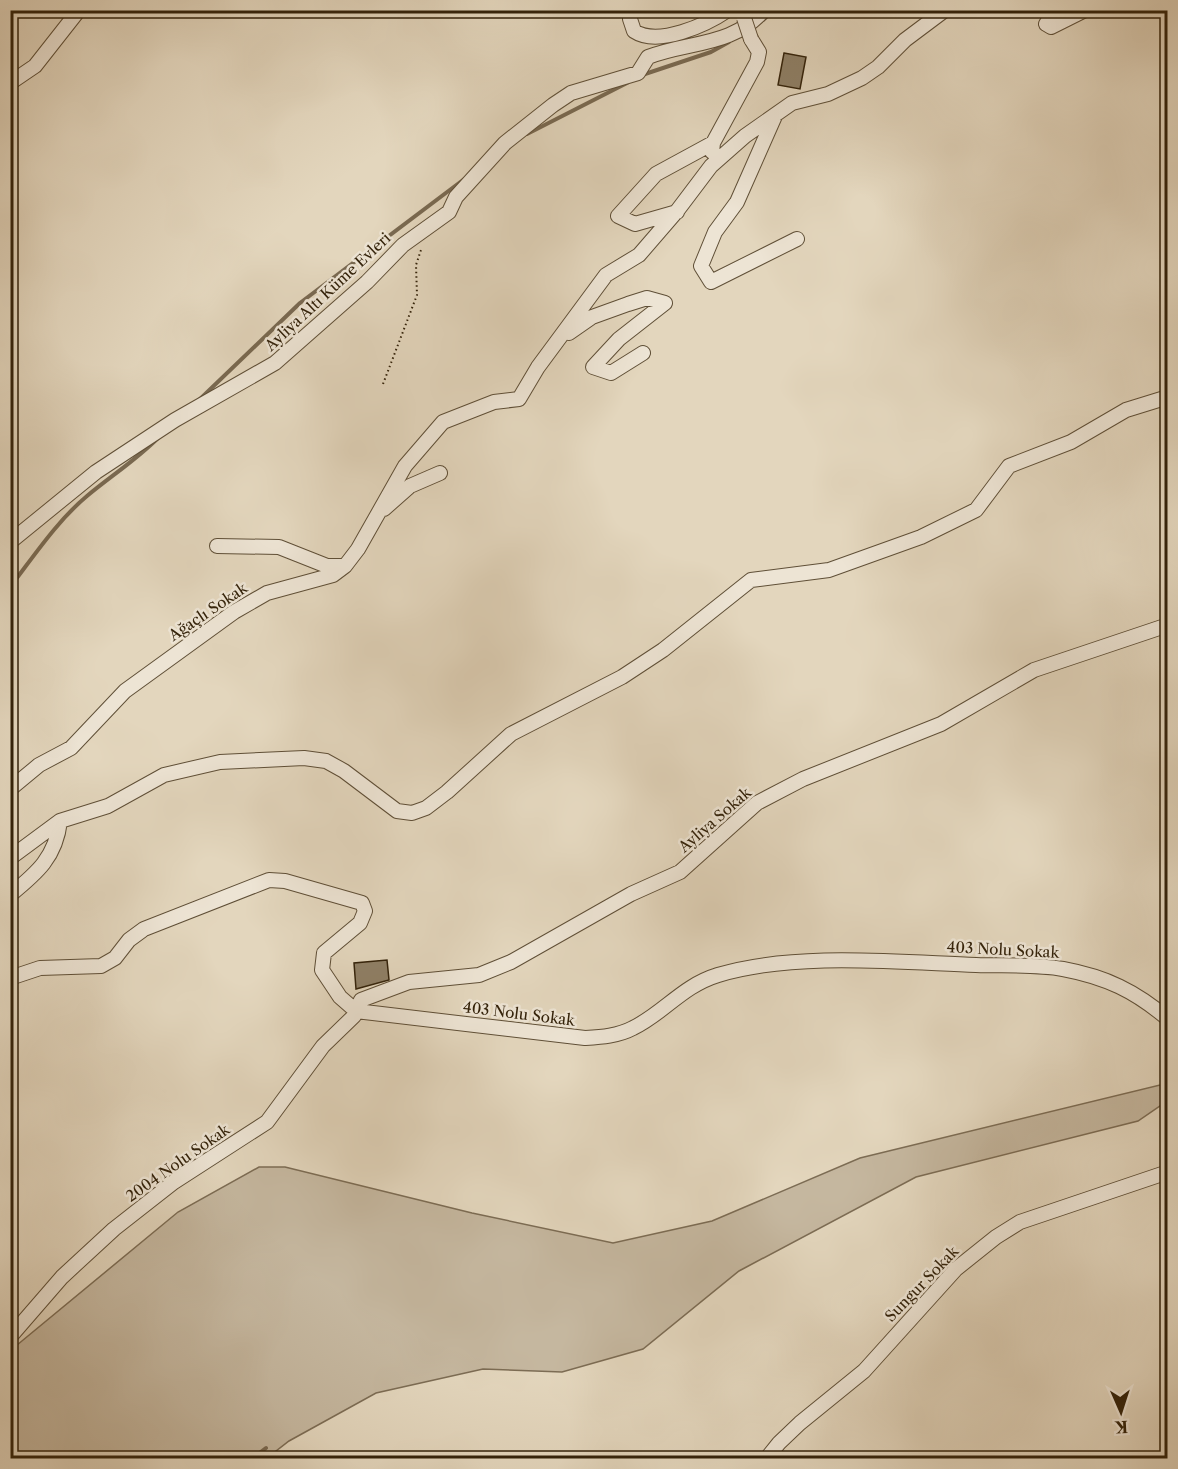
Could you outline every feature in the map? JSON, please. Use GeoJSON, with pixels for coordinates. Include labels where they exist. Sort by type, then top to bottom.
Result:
{"type":"FeatureCollection","features":[{"type":"Feature","properties":{"kind":"street"},"geometry":{"type":"LineString","coordinates":[[10,83],[35,66],[79,10]]}},
{"type":"Feature","properties":{"kind":"street"},"geometry":{"type":"LineString","coordinates":[[630,10],[634,31],[652,38],[707,23],[728,10]]}},
{"type":"Feature","properties":{"kind":"street","name":"Ayliya Altı Küme Evleri"},"geometry":{"type":"LineString","coordinates":[[10,542],[96,472],[175,420],[275,363],[367,282],[403,245],[449,212],[456,197],[505,142],[570,93],[638,73],[648,57],[702,45],[738,33],[764,10]]}},
{"type":"Feature","properties":{"kind":"street"},"geometry":{"type":"LineString","coordinates":[[217,546],[279,547],[327,566],[345,566],[405,466],[443,422],[494,402],[519,399],[538,367],[606,275],[639,255],[677,211],[711,166],[792,103],[846,87],[878,68],[905,40],[945,10]]}},
{"type":"Feature","properties":{"kind":"street"},"geometry":{"type":"LineString","coordinates":[[1055,10],[1046,24],[1051,27],[1085,10]]}},
{"type":"Feature","properties":{"kind":"street"},"geometry":{"type":"LineString","coordinates":[[711,166],[713,143],[757,62],[759,52],[739,14]]}},
{"type":"Feature","properties":{"kind":"street"},"geometry":{"type":"LineString","coordinates":[[776,114],[737,202],[715,232],[701,266],[711,282],[797,239]]}},
{"type":"Feature","properties":{"kind":"street"},"geometry":{"type":"LineString","coordinates":[[677,211],[635,224],[618,216],[656,174],[672,163],[713,143]]}},
{"type":"Feature","properties":{"kind":"street"},"geometry":{"type":"LineString","coordinates":[[562,337],[592,317],[647,298],[665,303],[619,339],[593,368],[611,373],[644,353]]}},
{"type":"Feature","properties":{"kind":"street"},"geometry":{"type":"LineString","coordinates":[[10,858],[60,821],[118,801],[164,775],[220,762],[304,758],[326,761],[344,771],[397,811],[412,813],[426,808],[511,734],[622,676],[663,650],[751,580],[829,570],[921,537],[976,510],[1009,466],[1071,442],[1126,410],[1167,396]]}},
{"type":"Feature","properties":{"kind":"street"},"geometry":{"type":"LineString","coordinates":[[376,516],[410,486],[440,473]]}},
{"type":"Feature","properties":{"kind":"street","name":"Ağaçlı Sokak"},"geometry":{"type":"LineString","coordinates":[[10,789],[39,765],[71,748],[125,691],[234,612],[267,593],[333,575],[345,566]]}},
{"type":"Feature","properties":{"kind":"street","name":"Ayliya Sokak"},"geometry":{"type":"LineString","coordinates":[[356,1011],[361,1000],[409,982],[479,975],[511,962],[631,894],[680,872],[757,803],[794,784],[941,724],[1034,670],[1167,625]]}},
{"type":"Feature","properties":{"kind":"street"},"geometry":{"type":"LineString","coordinates":[[10,895],[37,873],[58,842],[60,821]]}},
{"type":"Feature","properties":{"kind":"street"},"geometry":{"type":"LineString","coordinates":[[10,978],[40,968],[101,966],[115,958],[129,940],[144,929],[257,882],[285,881],[362,903],[365,911],[360,923],[324,953],[321,969],[339,997],[356,1011]]}},
{"type":"Feature","properties":{"kind":"street","name":"403 Nolu Sokak"},"geometry":{"type":"LineString","coordinates":[[356,1011],[594,1038],[611,1036],[634,1028],[693,984],[719,975],[788,963],[893,962],[1062,969],[1124,987],[1148,1002],[1167,1019]]}},
{"type":"Feature","properties":{"kind":"street","name":"2004 Nolu Sokak"},"geometry":{"type":"LineString","coordinates":[[10,1337],[62,1277],[114,1229],[174,1182],[267,1122],[323,1046],[356,1011]]}},
{"type":"Feature","properties":{"kind":"street","name":"Sungur Sokak"},"geometry":{"type":"LineString","coordinates":[[767,1458],[793,1430],[864,1371],[956,1269],[996,1237],[1020,1222],[1167,1172]]}},
{"type":"Feature","properties":{"kind":"path"},"geometry":{"type":"LineString","coordinates":[[383,384],[417,295],[416,265],[418,253],[423,247]]}},
{"type":"Feature","properties":{"kind":"shaded area"},"geometry":{"type":"Polygon","coordinates":[[[1160,1085],[1167,1088],[1167,1101],[1138,1121],[916,1177],[739,1271],[643,1349],[562,1372],[483,1369],[376,1393],[289,1441],[267,1458],[11,1458],[11,1350],[178,1212],[259,1167],[285,1167],[472,1213],[613,1243],[712,1221],[860,1158],[1160,1085]]]}},
{"type":"Feature","properties":{"kind":"building"},"geometry":{"type":"Polygon","coordinates":[[[784,53],[806,57],[800,89],[778,85],[784,53]]]}},
{"type":"Feature","properties":{"kind":"building"},"geometry":{"type":"Polygon","coordinates":[[[387,960],[389,980],[356,989],[354,963],[387,960]]]}},
{"type":"Feature","properties":{"kind":"waterway"},"geometry":{"type":"LineString","coordinates":[[763,20],[774,10]]}},
{"type":"Feature","properties":{"kind":"waterway"},"geometry":{"type":"LineString","coordinates":[[642,75],[711,52],[729,42]]}},
{"type":"Feature","properties":{"kind":"waterway"},"geometry":{"type":"LineString","coordinates":[[527,134],[627,83]]}},
{"type":"Feature","properties":{"kind":"waterway"},"geometry":{"type":"LineString","coordinates":[[199,400],[300,303],[467,177]]}},
{"type":"Feature","properties":{"kind":"waterway"},"geometry":{"type":"LineString","coordinates":[[10,587],[66,516],[158,438]]}},
{"type":"Feature","properties":{"kind":"waterway"},"geometry":{"type":"LineString","coordinates":[[253,1458],[266,1448]]}}]}
